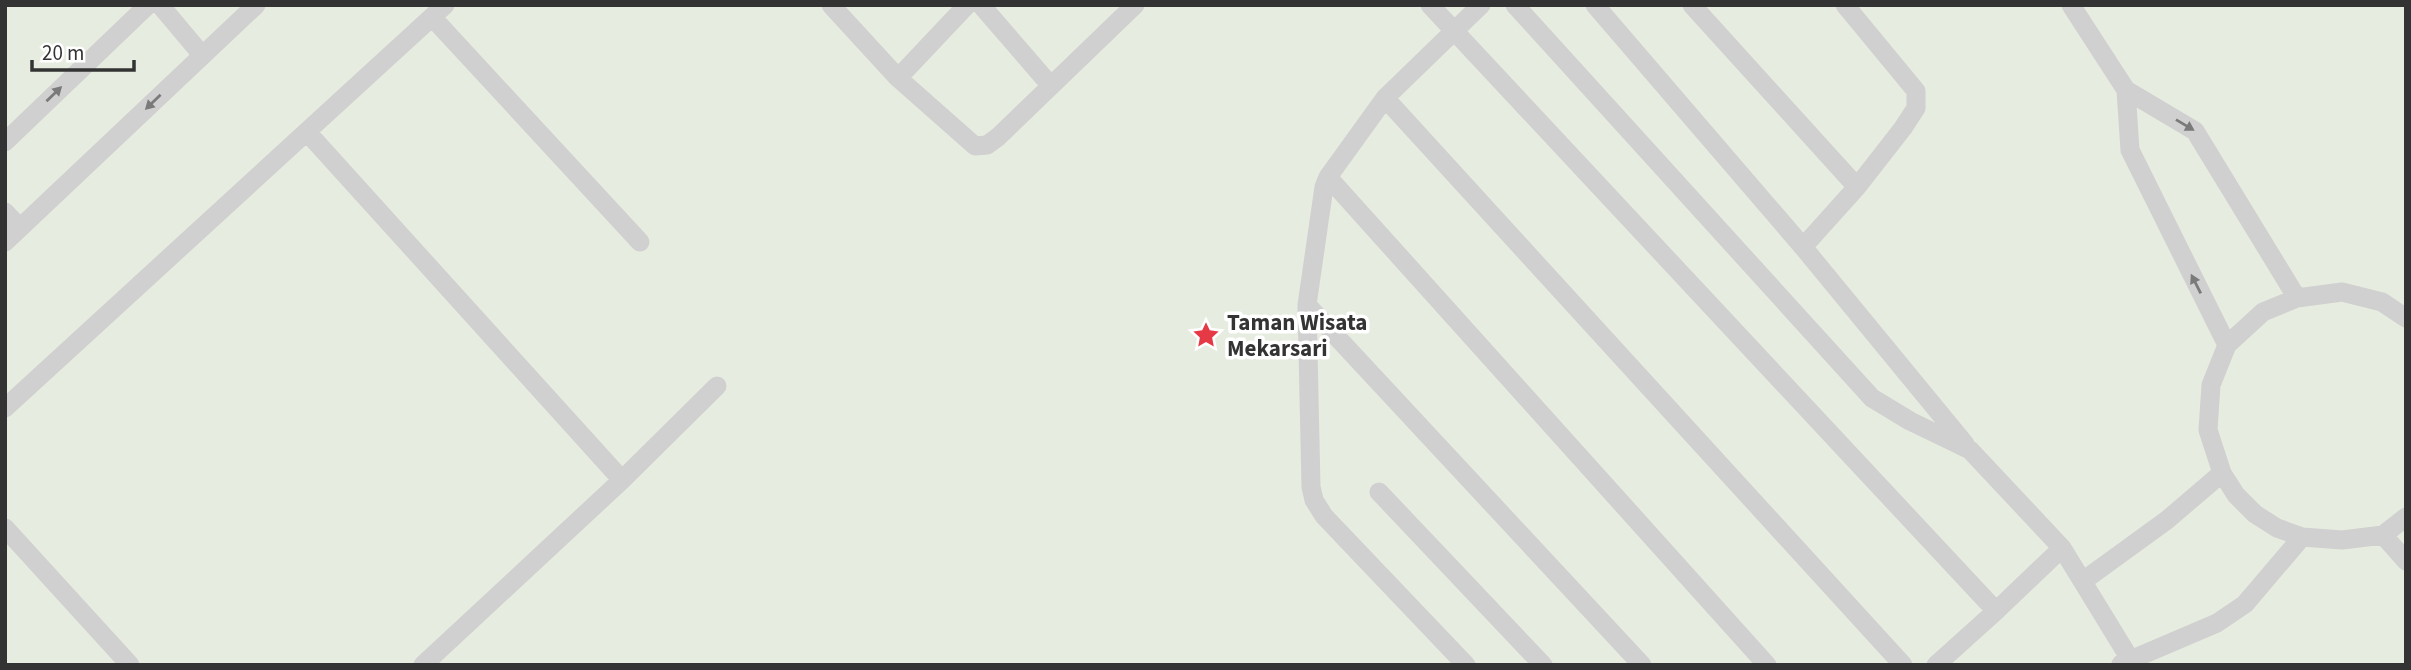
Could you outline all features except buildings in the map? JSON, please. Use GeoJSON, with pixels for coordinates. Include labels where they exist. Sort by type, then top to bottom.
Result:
{"type":"FeatureCollection","features":[{"type":"Feature","properties":{"kind":"lane"},"geometry":{"type":"LineString","coordinates":[[5,142],[148,5]]}},
{"type":"Feature","properties":{"kind":"lane"},"geometry":{"type":"LineString","coordinates":[[160,5],[202,55]]}},
{"type":"Feature","properties":{"kind":"lane"},"geometry":{"type":"LineString","coordinates":[[5,242],[256,5]]}},
{"type":"Feature","properties":{"kind":"lane"},"geometry":{"type":"LineString","coordinates":[[831,5],[898,78],[975,146],[993,141],[1051,86],[1126,8]]}},
{"type":"Feature","properties":{"kind":"lane"},"geometry":{"type":"LineString","coordinates":[[898,78],[967,5]]}},
{"type":"Feature","properties":{"kind":"lane"},"geometry":{"type":"LineString","coordinates":[[981,5],[1051,86]]}},
{"type":"Feature","properties":{"kind":"lane"},"geometry":{"type":"LineString","coordinates":[[1430,5],[1996,611]]}},
{"type":"Feature","properties":{"kind":"lane"},"geometry":{"type":"LineString","coordinates":[[1466,665],[1324,516],[1314,500],[1311,487],[1307,305],[1324,187],[1328,177],[1385,98],[1481,5]]}},
{"type":"Feature","properties":{"kind":"lane"},"geometry":{"type":"LineString","coordinates":[[1515,5],[1872,398],[1910,421],[1970,450]]}},
{"type":"Feature","properties":{"kind":"lane"},"geometry":{"type":"LineString","coordinates":[[1595,5],[1802,247],[1970,450],[2062,548],[2083,581],[2125,662],[2217,623],[2245,604],[2302,537]]}},
{"type":"Feature","properties":{"kind":"lane"},"geometry":{"type":"LineString","coordinates":[[1692,5],[1857,187]]}},
{"type":"Feature","properties":{"kind":"lane"},"geometry":{"type":"LineString","coordinates":[[1802,247],[1857,187],[1916,108],[1916,91],[1845,5]]}},
{"type":"Feature","properties":{"kind":"lane"},"geometry":{"type":"LineString","coordinates":[[2071,5],[2126,90],[2195,131],[2297,298]]}},
{"type":"Feature","properties":{"kind":"lane"},"geometry":{"type":"LineString","coordinates":[[5,408],[438,11],[640,242]]}},
{"type":"Feature","properties":{"kind":"lane"},"geometry":{"type":"LineString","coordinates":[[2126,90],[2130,150],[2227,345]]}},
{"type":"Feature","properties":{"kind":"lane"},"geometry":{"type":"LineString","coordinates":[[1385,98],[1903,665]]}},
{"type":"Feature","properties":{"kind":"lane"},"geometry":{"type":"LineString","coordinates":[[307,132],[622,480]]}},
{"type":"Feature","properties":{"kind":"lane"},"geometry":{"type":"LineString","coordinates":[[1328,177],[1767,665]]}},
{"type":"Feature","properties":{"kind":"lane"},"geometry":{"type":"LineString","coordinates":[[5,212],[20,228]]}},
{"type":"Feature","properties":{"kind":"lane"},"geometry":{"type":"LineString","coordinates":[[2406,318],[2382,302],[2342,292],[2297,298],[2263,312],[2227,345],[2211,385],[2208,430],[2222,473],[2236,495],[2255,514],[2277,528],[2302,537],[2342,540],[2383,535],[2406,517]]}},
{"type":"Feature","properties":{"kind":"lane"},"geometry":{"type":"LineString","coordinates":[[1307,305],[1642,665]]}},
{"type":"Feature","properties":{"kind":"lane"},"geometry":{"type":"LineString","coordinates":[[423,665],[622,480],[717,386]]}},
{"type":"Feature","properties":{"kind":"lane"},"geometry":{"type":"LineString","coordinates":[[2083,581],[2167,520],[2222,473]]}},
{"type":"Feature","properties":{"kind":"lane"},"geometry":{"type":"LineString","coordinates":[[1379,492],[1543,665]]}},
{"type":"Feature","properties":{"kind":"lane"},"geometry":{"type":"LineString","coordinates":[[5,528],[130,665]]}},
{"type":"Feature","properties":{"kind":"lane"},"geometry":{"type":"LineString","coordinates":[[2383,535],[2406,561]]}},
{"type":"Feature","properties":{"kind":"lane"},"geometry":{"type":"LineString","coordinates":[[1936,665],[2062,548]]}},
{"type":"Feature","properties":{"kind":"shaded area","name":"Taman Wisata Mekarsari"},"geometry":{"type":"Polygon","coordinates":[[[5,5],[2406,5],[2406,665],[5,665],[5,5]]]}},
{"type":"Feature","properties":{"kind":"place","name":"Taman Wisata Mekarsari"},"geometry":{"type":"Point","coordinates":[1206,335]}}]}
